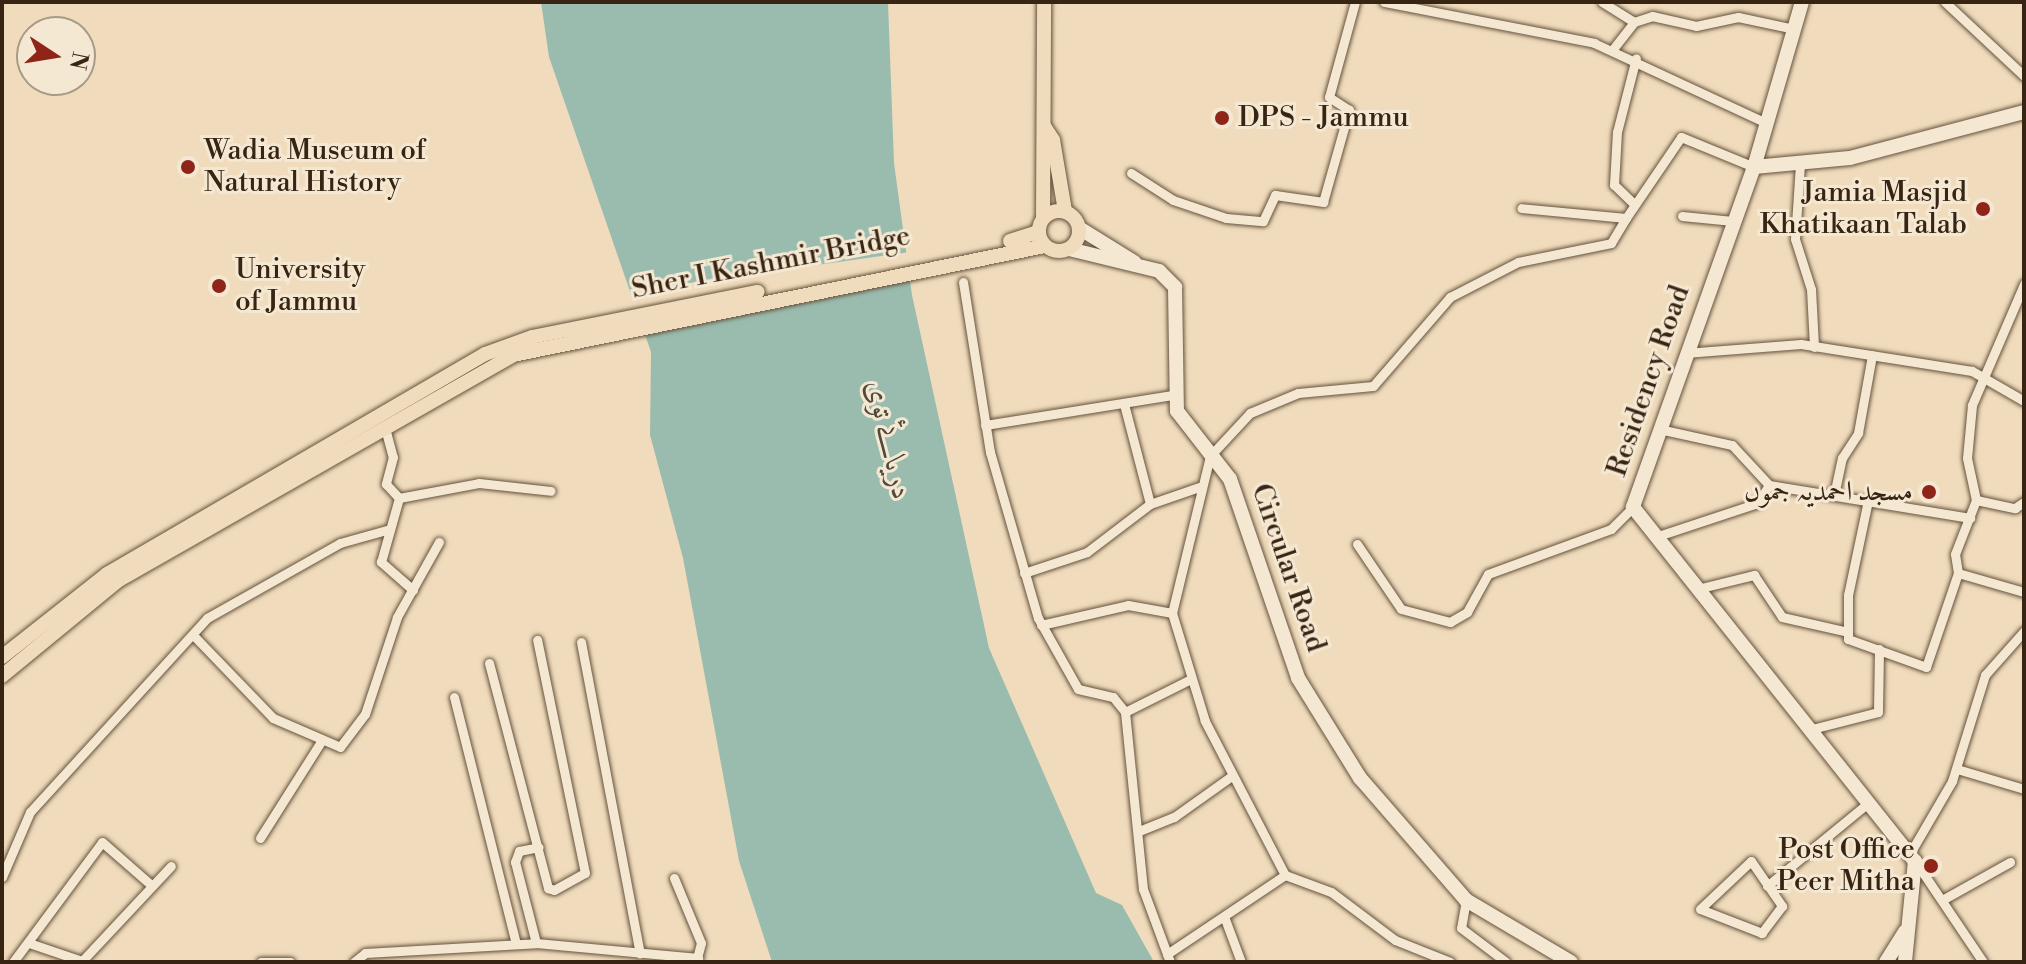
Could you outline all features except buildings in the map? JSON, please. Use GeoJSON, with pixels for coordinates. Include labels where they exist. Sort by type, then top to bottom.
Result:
{"type":"FeatureCollection","features":[{"type":"Feature","properties":{"kind":"main road"},"geometry":{"type":"LineString","coordinates":[[1042,232],[1044,2]]}},
{"type":"Feature","properties":{"kind":"main road","name":"Residency Road"},"geometry":{"type":"LineString","coordinates":[[1802,2],[1754,167],[1685,353],[1633,507],[1701,588],[1808,730],[1912,858]]}},
{"type":"Feature","properties":{"kind":"main road"},"geometry":{"type":"LineString","coordinates":[[1754,167],[1800,164],[2024,112]]}},
{"type":"Feature","properties":{"kind":"main road"},"geometry":{"type":"LineString","coordinates":[[1044,126],[1053,140],[1065,211],[1079,228],[1134,262]]}},
{"type":"Feature","properties":{"kind":"main road"},"geometry":{"type":"LineString","coordinates":[[1042,232],[1065,211]]}},
{"type":"Feature","properties":{"kind":"main road"},"geometry":{"type":"LineString","coordinates":[[1069,249],[1079,228]]}},
{"type":"Feature","properties":{"kind":"main road"},"geometry":{"type":"LineString","coordinates":[[1042,232],[1069,249],[1134,262]]}},
{"type":"Feature","properties":{"kind":"main road","name":"Sher I Kashmir Bridge"},"geometry":{"type":"LineString","coordinates":[[533,343],[1020,243],[1042,232]]}},
{"type":"Feature","properties":{"kind":"main road","name":"Circular Road"},"geometry":{"type":"LineString","coordinates":[[1134,262],[1175,287],[1173,395],[1186,427],[1239,497],[1266,601],[1315,709],[1391,820],[1466,900],[1571,962]]}},
{"type":"Feature","properties":{"kind":"main road"},"geometry":{"type":"LineString","coordinates":[[2,676],[119,580],[533,343]]}},
{"type":"Feature","properties":{"kind":"main road"},"geometry":{"type":"LineString","coordinates":[[2,657],[107,574],[485,354],[533,343]]}},
{"type":"Feature","properties":{"kind":"main road"},"geometry":{"type":"LineString","coordinates":[[1905,962],[1912,858]]}},
{"type":"Feature","properties":{"kind":"main road"},"geometry":{"type":"LineString","coordinates":[[1886,962],[1905,932]]}},
{"type":"Feature","properties":{"kind":"street"},"geometry":{"type":"LineString","coordinates":[[1131,173],[1173,200],[1226,218],[1263,221],[1275,195],[1323,202],[1349,110],[1329,97],[1355,2]]}},
{"type":"Feature","properties":{"kind":"street"},"geometry":{"type":"LineString","coordinates":[[1384,2],[1613,49],[1766,123]]}},
{"type":"Feature","properties":{"kind":"street"},"geometry":{"type":"LineString","coordinates":[[1602,2],[1634,22]]}},
{"type":"Feature","properties":{"kind":"street"},"geometry":{"type":"LineString","coordinates":[[1945,2],[2024,76]]}},
{"type":"Feature","properties":{"kind":"street"},"geometry":{"type":"LineString","coordinates":[[1613,49],[1634,22],[1652,16],[1704,26],[1738,17],[1794,29]]}},
{"type":"Feature","properties":{"kind":"street"},"geometry":{"type":"LineString","coordinates":[[1634,204],[1614,185],[1617,132],[1636,58]]}},
{"type":"Feature","properties":{"kind":"street"},"geometry":{"type":"LineString","coordinates":[[1450,962],[1395,940],[1331,892],[1285,875],[1233,775],[1189,680],[1172,613],[1199,487],[1210,456],[1267,403],[1373,386],[1450,297],[1518,262],[1614,241],[1634,204],[1681,137],[1754,167]]}},
{"type":"Feature","properties":{"kind":"street"},"geometry":{"type":"LineString","coordinates":[[1800,164],[1795,239],[1811,289],[1814,347]]}},
{"type":"Feature","properties":{"kind":"street"},"geometry":{"type":"LineString","coordinates":[[1521,208],[1626,218]]}},
{"type":"Feature","properties":{"kind":"street"},"geometry":{"type":"LineString","coordinates":[[1682,216],[1733,221]]}},
{"type":"Feature","properties":{"kind":"street"},"geometry":{"type":"LineString","coordinates":[[963,282],[985,425],[1041,625],[1078,689],[1113,697],[1125,712],[1143,889],[1168,958],[1285,875]]}},
{"type":"Feature","properties":{"kind":"street"},"geometry":{"type":"LineString","coordinates":[[2024,284],[1984,376],[1968,439],[1976,500],[1953,566],[1958,573],[2024,592]]}},
{"type":"Feature","properties":{"kind":"street"},"geometry":{"type":"LineString","coordinates":[[1685,353],[1814,347],[1872,355],[1984,376],[2024,401]]}},
{"type":"Feature","properties":{"kind":"street"},"geometry":{"type":"LineString","coordinates":[[1834,495],[1842,458],[1858,433],[1872,355]]}},
{"type":"Feature","properties":{"kind":"street"},"geometry":{"type":"LineString","coordinates":[[985,425],[1173,395]]}},
{"type":"Feature","properties":{"kind":"street"},"geometry":{"type":"LineString","coordinates":[[1124,404],[1150,504]]}},
{"type":"Feature","properties":{"kind":"street"},"geometry":{"type":"LineString","coordinates":[[385,428],[393,457],[386,484],[399,508]]}},
{"type":"Feature","properties":{"kind":"street"},"geometry":{"type":"LineString","coordinates":[[1659,429],[1732,445],[1769,485],[1834,495],[1867,505],[1970,518]]}},
{"type":"Feature","properties":{"kind":"street"},"geometry":{"type":"LineString","coordinates":[[413,590],[382,566],[390,529],[399,508],[479,483],[551,491]]}},
{"type":"Feature","properties":{"kind":"street"},"geometry":{"type":"LineString","coordinates":[[1658,536],[1758,503],[1769,485]]}},
{"type":"Feature","properties":{"kind":"street"},"geometry":{"type":"LineString","coordinates":[[1024,573],[1093,549],[1150,504],[1199,487]]}},
{"type":"Feature","properties":{"kind":"street"},"geometry":{"type":"LineString","coordinates":[[1976,500],[2015,508],[2024,502]]}},
{"type":"Feature","properties":{"kind":"street"},"geometry":{"type":"LineString","coordinates":[[1844,631],[1867,505]]}},
{"type":"Feature","properties":{"kind":"street"},"geometry":{"type":"LineString","coordinates":[[1357,544],[1401,609],[1450,622],[1467,612],[1488,574],[1611,529],[1633,507]]}},
{"type":"Feature","properties":{"kind":"street"},"geometry":{"type":"LineString","coordinates":[[2,877],[30,812],[195,637],[214,612],[340,543],[390,529]]}},
{"type":"Feature","properties":{"kind":"street"},"geometry":{"type":"LineString","coordinates":[[195,637],[273,718],[320,743],[344,746],[358,727],[413,590],[439,542]]}},
{"type":"Feature","properties":{"kind":"street"},"geometry":{"type":"LineString","coordinates":[[1701,588],[1754,575],[1782,617],[1844,631],[1879,649],[1929,666],[1958,573]]}},
{"type":"Feature","properties":{"kind":"street"},"geometry":{"type":"LineString","coordinates":[[1041,625],[1128,605],[1172,613]]}},
{"type":"Feature","properties":{"kind":"street"},"geometry":{"type":"LineString","coordinates":[[1983,962],[1912,858],[1957,769],[1985,675],[2024,631]]}},
{"type":"Feature","properties":{"kind":"street"},"geometry":{"type":"LineString","coordinates":[[489,663],[549,890],[584,877],[537,640]]}},
{"type":"Feature","properties":{"kind":"street"},"geometry":{"type":"LineString","coordinates":[[581,642],[640,953]]}},
{"type":"Feature","properties":{"kind":"street"},"geometry":{"type":"LineString","coordinates":[[1808,730],[1878,712],[1879,649]]}},
{"type":"Feature","properties":{"kind":"street"},"geometry":{"type":"LineString","coordinates":[[1125,712],[1189,680]]}},
{"type":"Feature","properties":{"kind":"street"},"geometry":{"type":"LineString","coordinates":[[454,697],[516,943]]}},
{"type":"Feature","properties":{"kind":"street"},"geometry":{"type":"LineString","coordinates":[[260,838],[320,743]]}},
{"type":"Feature","properties":{"kind":"street"},"geometry":{"type":"LineString","coordinates":[[1957,769],[2024,789]]}},
{"type":"Feature","properties":{"kind":"street"},"geometry":{"type":"LineString","coordinates":[[1139,831],[1174,817],[1233,775]]}},
{"type":"Feature","properties":{"kind":"street"},"geometry":{"type":"LineString","coordinates":[[1767,886],[1867,804]]}},
{"type":"Feature","properties":{"kind":"street"},"geometry":{"type":"LineString","coordinates":[[13,962],[102,842],[150,884]]}},
{"type":"Feature","properties":{"kind":"street"},"geometry":{"type":"LineString","coordinates":[[536,943],[515,862],[519,851],[539,847]]}},
{"type":"Feature","properties":{"kind":"street"},"geometry":{"type":"LineString","coordinates":[[1751,861],[1767,886],[1782,906],[1765,932],[1700,909],[1751,861]]}},
{"type":"Feature","properties":{"kind":"street"},"geometry":{"type":"LineString","coordinates":[[1942,900],[2010,862]]}},
{"type":"Feature","properties":{"kind":"street"},"geometry":{"type":"LineString","coordinates":[[29,943],[82,961],[150,884],[171,866]]}},
{"type":"Feature","properties":{"kind":"street"},"geometry":{"type":"LineString","coordinates":[[355,961],[365,953],[516,943],[697,960],[701,943],[674,878]]}},
{"type":"Feature","properties":{"kind":"street"},"geometry":{"type":"LineString","coordinates":[[1466,900],[1461,928],[1506,962]]}},
{"type":"Feature","properties":{"kind":"street"},"geometry":{"type":"LineString","coordinates":[[1225,919],[1241,962]]}},
{"type":"Feature","properties":{"kind":"street"},"geometry":{"type":"LineString","coordinates":[[261,962],[290,962]]}},
{"type":"Feature","properties":{"kind":"water","name":"دریائے توی"},"geometry":{"type":"Polygon","coordinates":[[[541,2],[888,2],[894,163],[912,295],[989,648],[1096,893],[1122,905],[1154,962],[772,962],[739,861],[683,558],[650,435],[651,352],[549,57],[541,2]]]}},
{"type":"Feature","properties":{"kind":"pier"},"geometry":{"type":"Polygon","coordinates":[[[910,252],[914,279],[633,318],[629,292],[910,252]]]}},
{"type":"Feature","properties":{"kind":"place","name":"DPS - Jammu"},"geometry":{"type":"Point","coordinates":[1222,118]}},
{"type":"Feature","properties":{"kind":"place","name":"Wadia Museum of Natural History"},"geometry":{"type":"Point","coordinates":[188,167]}},
{"type":"Feature","properties":{"kind":"place","name":"Jamia Masjid Khatikaan Talab"},"geometry":{"type":"Point","coordinates":[1983,209]}},
{"type":"Feature","properties":{"kind":"place","name":"University of Jammu"},"geometry":{"type":"Point","coordinates":[219,286]}},
{"type":"Feature","properties":{"kind":"place","name":"مسجد احمدیہ جموں"},"geometry":{"type":"Point","coordinates":[1929,492]}},
{"type":"Feature","properties":{"kind":"place","name":"Post Office Peer Mitha"},"geometry":{"type":"Point","coordinates":[1931,866]}}]}
